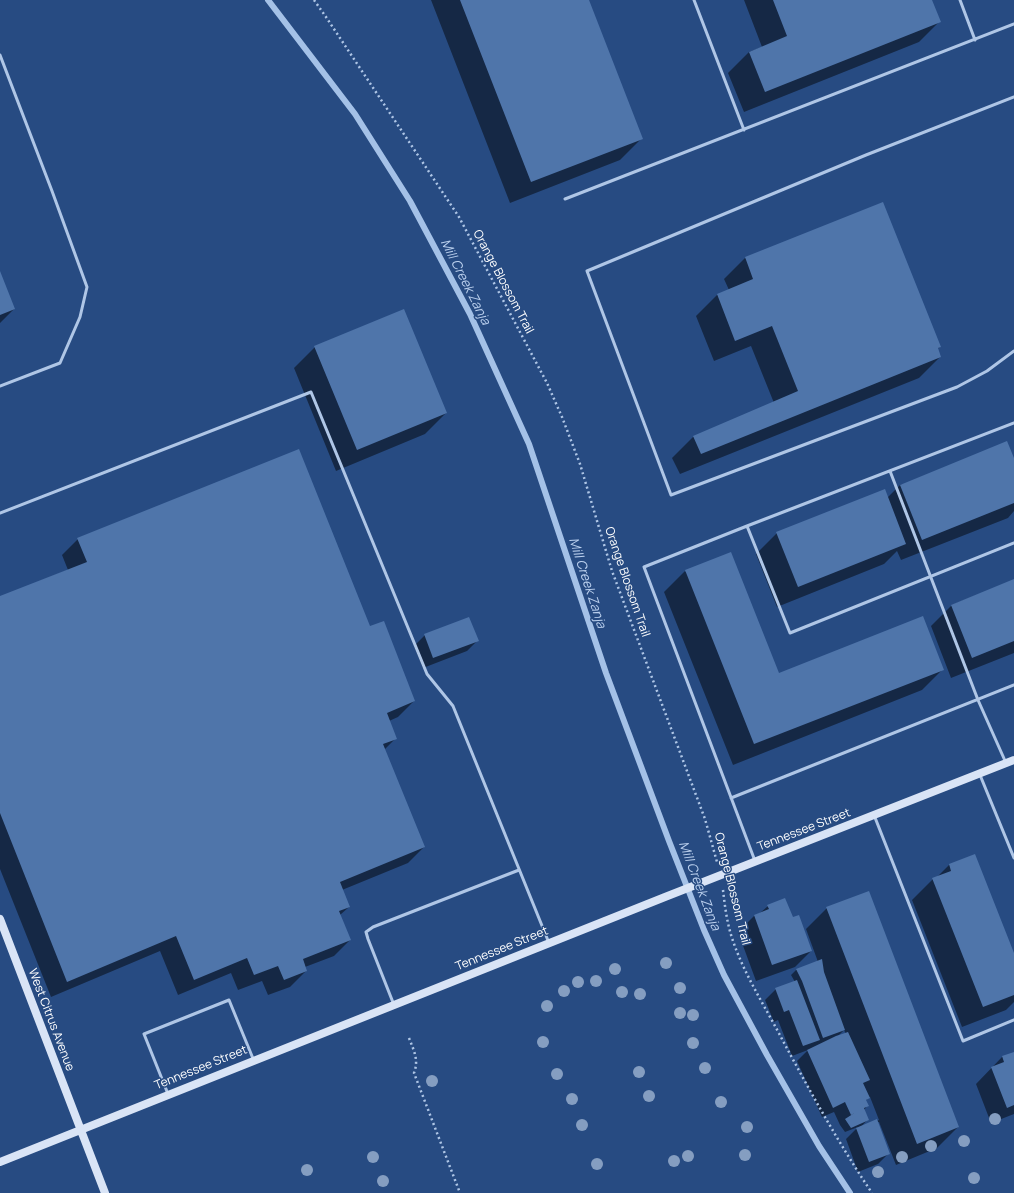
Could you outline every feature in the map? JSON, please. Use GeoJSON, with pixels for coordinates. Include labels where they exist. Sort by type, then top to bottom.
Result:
{"type":"FeatureCollection","features":[{"type":"Feature","properties":{"kind":"main road","name":"Tennessee Street"},"geometry":{"type":"LineString","coordinates":[[0,1160],[80,1130],[702,882],[1010,762]]}},
{"type":"Feature","properties":{"kind":"main road","name":"West Citrus Avenue"},"geometry":{"type":"LineString","coordinates":[[0,919],[105,1193]]}},
{"type":"Feature","properties":{"kind":"lane"},"geometry":{"type":"LineString","coordinates":[[694,0],[744,130]]}},
{"type":"Feature","properties":{"kind":"lane"},"geometry":{"type":"LineString","coordinates":[[960,0],[975,40]]}},
{"type":"Feature","properties":{"kind":"lane"},"geometry":{"type":"LineString","coordinates":[[565,199],[1014,24]]}},
{"type":"Feature","properties":{"kind":"lane"},"geometry":{"type":"LineString","coordinates":[[0,55],[87,287],[80,317],[60,363],[0,386]]}},
{"type":"Feature","properties":{"kind":"lane"},"geometry":{"type":"LineString","coordinates":[[1014,98],[859,158],[587,271],[671,495],[958,387],[987,371],[1014,351]]}},
{"type":"Feature","properties":{"kind":"lane"},"geometry":{"type":"LineString","coordinates":[[0,513],[311,392],[427,674],[453,706],[550,943]]}},
{"type":"Feature","properties":{"kind":"lane"},"geometry":{"type":"LineString","coordinates":[[755,862],[644,567],[1014,423]]}},
{"type":"Feature","properties":{"kind":"lane"},"geometry":{"type":"LineString","coordinates":[[890,471],[978,700],[1010,762]]}},
{"type":"Feature","properties":{"kind":"lane"},"geometry":{"type":"LineString","coordinates":[[748,526],[790,633],[1014,543]]}},
{"type":"Feature","properties":{"kind":"lane"},"geometry":{"type":"LineString","coordinates":[[731,798],[1014,685]]}},
{"type":"Feature","properties":{"kind":"lane"},"geometry":{"type":"LineString","coordinates":[[980,774],[1014,858]]}},
{"type":"Feature","properties":{"kind":"lane"},"geometry":{"type":"LineString","coordinates":[[874,815],[963,1041],[1014,1020]]}},
{"type":"Feature","properties":{"kind":"lane"},"geometry":{"type":"LineString","coordinates":[[394,1005],[366,932],[373,927],[519,870]]}},
{"type":"Feature","properties":{"kind":"lane"},"geometry":{"type":"LineString","coordinates":[[168,1094],[144,1034],[229,1000],[254,1061]]}},
{"type":"Feature","properties":{"kind":"path","name":"Orange Blossom Trail"},"geometry":{"type":"LineString","coordinates":[[314,0],[459,216],[550,390],[580,464],[612,571],[705,819],[721,875],[726,914],[732,940],[743,965],[816,1102],[842,1148],[872,1193]]}},
{"type":"Feature","properties":{"kind":"path"},"geometry":{"type":"LineString","coordinates":[[409,1038],[416,1056],[417,1066],[414,1073],[460,1193]]}},
{"type":"Feature","properties":{"kind":"building"},"geometry":{"type":"Polygon","coordinates":[[[460,0],[589,0],[643,139],[531,182],[460,0]]]}},
{"type":"Feature","properties":{"kind":"building"},"geometry":{"type":"Polygon","coordinates":[[[773,0],[932,0],[941,22],[765,92],[749,52],[787,36],[773,0]]]}},
{"type":"Feature","properties":{"kind":"building"},"geometry":{"type":"Polygon","coordinates":[[[883,202],[941,347],[938,348],[941,357],[701,454],[693,436],[798,391],[772,326],[735,341],[717,294],[753,279],[745,257],[883,202]]]}},
{"type":"Feature","properties":{"kind":"building"},"geometry":{"type":"Polygon","coordinates":[[[0,271],[15,309],[0,315],[0,271]]]}},
{"type":"Feature","properties":{"kind":"building"},"geometry":{"type":"Polygon","coordinates":[[[404,309],[447,413],[357,450],[314,346],[404,309]]]}},
{"type":"Feature","properties":{"kind":"building"},"geometry":{"type":"Polygon","coordinates":[[[1007,441],[1014,458],[1014,503],[922,540],[900,485],[1007,441]]]}},
{"type":"Feature","properties":{"kind":"building"},"geometry":{"type":"Polygon","coordinates":[[[299,449],[370,626],[384,621],[415,701],[387,713],[397,739],[383,744],[425,847],[340,882],[350,907],[339,911],[351,940],[303,959],[307,971],[284,980],[278,966],[254,975],[247,958],[194,980],[176,936],[67,982],[0,813],[0,596],[87,562],[77,538],[299,449]]]}},
{"type":"Feature","properties":{"kind":"building"},"geometry":{"type":"Polygon","coordinates":[[[885,489],[906,544],[798,587],[776,532],[885,489]]]}},
{"type":"Feature","properties":{"kind":"building"},"geometry":{"type":"Polygon","coordinates":[[[731,552],[779,673],[923,616],[944,670],[754,744],[685,570],[731,552]]]}},
{"type":"Feature","properties":{"kind":"building"},"geometry":{"type":"Polygon","coordinates":[[[1014,579],[1014,641],[972,658],[951,605],[1014,579]]]}},
{"type":"Feature","properties":{"kind":"building"},"geometry":{"type":"Polygon","coordinates":[[[469,617],[479,641],[433,658],[424,634],[469,617]]]}},
{"type":"Feature","properties":{"kind":"building"},"geometry":{"type":"Polygon","coordinates":[[[975,854],[1014,953],[1014,995],[983,1007],[932,878],[951,871],[949,864],[975,854]]]}},
{"type":"Feature","properties":{"kind":"building"},"geometry":{"type":"Polygon","coordinates":[[[869,891],[959,1127],[917,1144],[826,907],[869,891]]]}},
{"type":"Feature","properties":{"kind":"building"},"geometry":{"type":"Polygon","coordinates":[[[785,898],[793,917],[799,915],[812,951],[772,965],[754,915],[769,909],[767,905],[785,898]]]}},
{"type":"Feature","properties":{"kind":"building"},"geometry":{"type":"Polygon","coordinates":[[[822,959],[824,972],[845,1030],[823,1038],[802,981],[796,969],[822,959]]]}},
{"type":"Feature","properties":{"kind":"building"},"geometry":{"type":"Polygon","coordinates":[[[797,980],[820,1040],[803,1046],[789,1010],[784,1012],[775,988],[797,980]]]}},
{"type":"Feature","properties":{"kind":"building"},"geometry":{"type":"Polygon","coordinates":[[[848,1032],[870,1080],[863,1083],[870,1098],[866,1100],[869,1106],[864,1108],[869,1120],[851,1128],[845,1119],[856,1112],[851,1115],[845,1102],[833,1108],[807,1050],[848,1032]]]}},
{"type":"Feature","properties":{"kind":"building"},"geometry":{"type":"Polygon","coordinates":[[[1014,1052],[1014,1105],[1007,1108],[991,1067],[1004,1062],[1002,1056],[1014,1052]]]}},
{"type":"Feature","properties":{"kind":"building"},"geometry":{"type":"Polygon","coordinates":[[[877,1119],[890,1154],[869,1162],[856,1128],[877,1119]]]}},
{"type":"Feature","properties":{"kind":"waterway","name":"Mill Creek Zanja"},"geometry":{"type":"LineString","coordinates":[[268,0],[355,114],[410,201],[470,314],[529,444],[606,673],[704,930],[724,975],[767,1055],[819,1146],[850,1193]]}}]}
